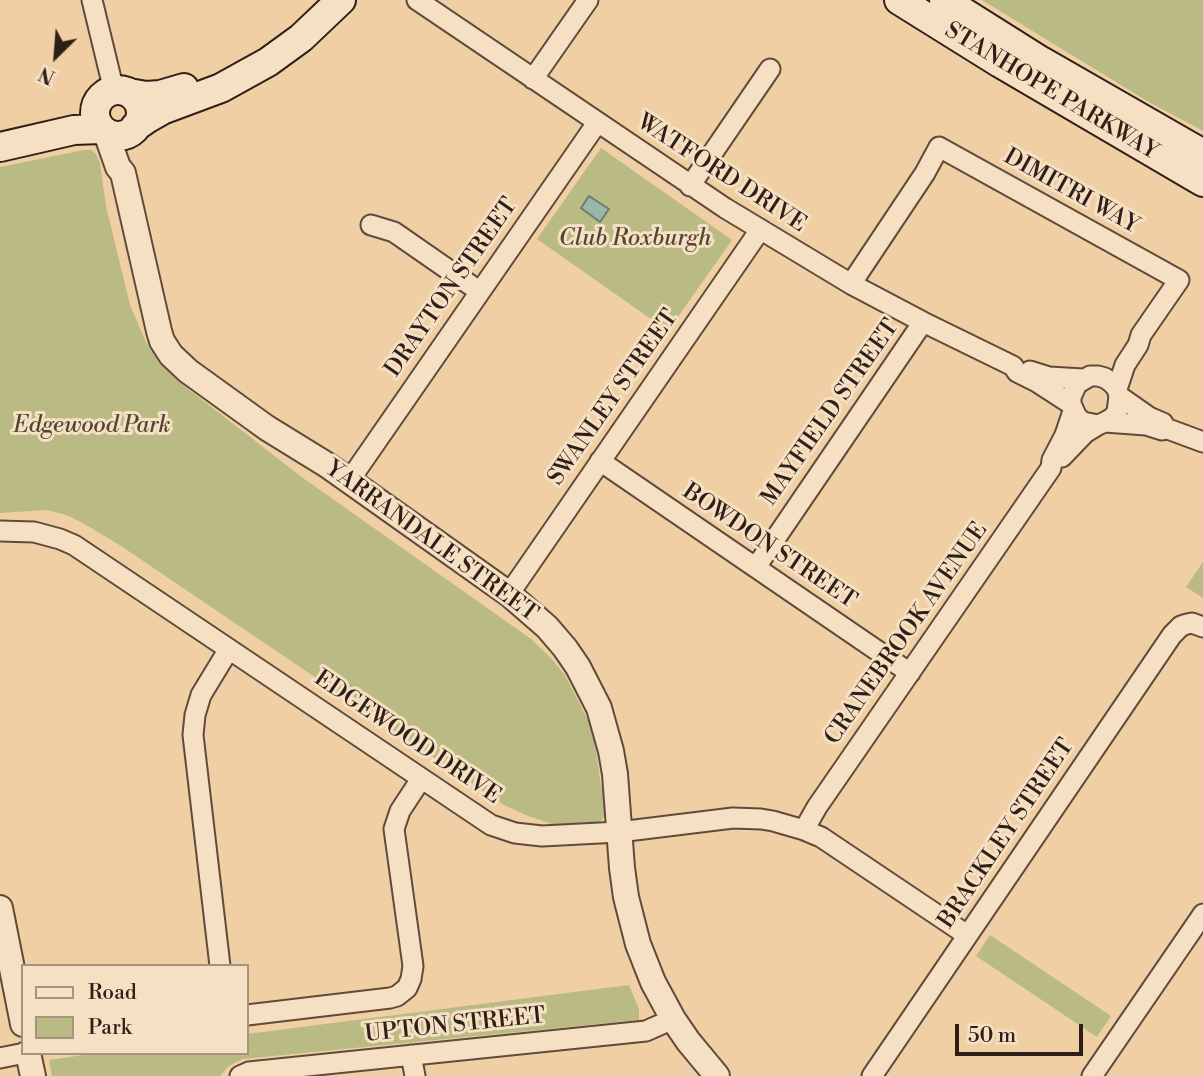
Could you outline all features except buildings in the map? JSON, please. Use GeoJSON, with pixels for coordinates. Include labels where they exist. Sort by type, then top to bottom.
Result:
{"type":"FeatureCollection","features":[{"type":"Feature","properties":{"kind":"main road"},"geometry":{"type":"LineString","coordinates":[[0,147],[74,130],[116,115],[146,96],[182,89],[213,77],[276,40],[323,0]]}},
{"type":"Feature","properties":{"kind":"main road"},"geometry":{"type":"LineString","coordinates":[[0,132],[86,110],[148,118],[220,88],[268,62],[301,38],[341,0]]}},
{"type":"Feature","properties":{"kind":"main road","name":"STANHOPE PARKWAY"},"geometry":{"type":"LineString","coordinates":[[899,0],[1000,63],[1203,182]]}},
{"type":"Feature","properties":{"kind":"main road","name":"STANHOPE PARKWAY"},"geometry":{"type":"LineString","coordinates":[[944,0],[1041,61],[1203,154]]}},
{"type":"Feature","properties":{"kind":"street","name":"YARRANDALE STREET"},"geometry":{"type":"LineString","coordinates":[[92,0],[116,115],[126,148],[123,173],[159,331],[166,348],[188,371],[267,428],[327,465],[509,594],[547,627],[565,648],[589,686],[599,708],[611,751],[622,868],[633,926],[649,972],[673,1019],[717,1076]]}},
{"type":"Feature","properties":{"kind":"street","name":"WATFORD DRIVE"},"geometry":{"type":"LineString","coordinates":[[417,0],[690,186],[760,230],[851,284],[1013,366],[1017,372],[1037,382],[1072,408]]}},
{"type":"Feature","properties":{"kind":"street"},"geometry":{"type":"LineString","coordinates":[[533,79],[588,0]]}},
{"type":"Feature","properties":{"kind":"street"},"geometry":{"type":"LineString","coordinates":[[690,186],[770,69]]}},
{"type":"Feature","properties":{"kind":"street","name":"DRAYTON STREET"},"geometry":{"type":"LineString","coordinates":[[349,481],[597,123]]}},
{"type":"Feature","properties":{"kind":"street","name":"DIMITRI WAY"},"geometry":{"type":"LineString","coordinates":[[851,284],[925,173],[939,147],[1179,280],[1140,335]]}},
{"type":"Feature","properties":{"kind":"street"},"geometry":{"type":"LineString","coordinates":[[371,225],[394,232],[479,291]]}},
{"type":"Feature","properties":{"kind":"street","name":"SWANLEY STREET"},"geometry":{"type":"LineString","coordinates":[[509,594],[760,230]]}},
{"type":"Feature","properties":{"kind":"street","name":"MAYFIELD STREET"},"geometry":{"type":"LineString","coordinates":[[755,567],[923,322]]}},
{"type":"Feature","properties":{"kind":"street"},"geometry":{"type":"LineString","coordinates":[[1140,335],[1105,369],[1086,378],[1073,390],[1072,408],[1083,422],[1146,425],[1168,429]]}},
{"type":"Feature","properties":{"kind":"street"},"geometry":{"type":"LineString","coordinates":[[1102,424],[1117,412],[1118,393],[1125,365],[1138,345],[1140,335]]}},
{"type":"Feature","properties":{"kind":"street","name":"WATFORD DRIVE"},"geometry":{"type":"LineString","coordinates":[[1013,366],[1019,365],[1049,377],[1086,378]]}},
{"type":"Feature","properties":{"kind":"street"},"geometry":{"type":"LineString","coordinates":[[1086,378],[1105,378],[1118,393],[1149,417],[1168,429],[1203,443]]}},
{"type":"Feature","properties":{"kind":"street","name":"CRANEBROOK AVENUE"},"geometry":{"type":"LineString","coordinates":[[1051,468],[1052,460],[1065,435],[1072,408]]}},
{"type":"Feature","properties":{"kind":"street","name":"CRANEBROOK AVENUE"},"geometry":{"type":"LineString","coordinates":[[804,830],[817,807],[1051,468],[1058,464],[1082,435],[1102,424]]}},
{"type":"Feature","properties":{"kind":"street","name":"BOWDON STREET"},"geometry":{"type":"LineString","coordinates":[[600,461],[910,673]]}},
{"type":"Feature","properties":{"kind":"street","name":"EDGEWOOD DRIVE"},"geometry":{"type":"LineString","coordinates":[[0,531],[34,532],[60,538],[74,545],[491,825],[515,833],[542,836],[619,832],[733,818],[773,821],[821,837],[967,935]]}},
{"type":"Feature","properties":{"kind":"street","name":"BRACKLEY STREET"},"geometry":{"type":"LineString","coordinates":[[872,1076],[1172,635],[1181,626],[1195,626]]}},
{"type":"Feature","properties":{"kind":"street"},"geometry":{"type":"LineString","coordinates":[[220,964],[193,735],[201,695],[229,649]]}},
{"type":"Feature","properties":{"kind":"street"},"geometry":{"type":"LineString","coordinates":[[248,1015],[390,998],[407,988],[413,974],[413,966],[394,829],[400,811],[421,779]]}},
{"type":"Feature","properties":{"kind":"street"},"geometry":{"type":"LineString","coordinates":[[0,908],[21,1014]]}},
{"type":"Feature","properties":{"kind":"street"},"geometry":{"type":"LineString","coordinates":[[1091,1076],[1203,914]]}},
{"type":"Feature","properties":{"kind":"street","name":"UPTON STREET"},"geometry":{"type":"LineString","coordinates":[[240,1076],[249,1072],[646,1031],[673,1019]]}},
{"type":"Feature","properties":{"kind":"street"},"geometry":{"type":"LineString","coordinates":[[0,1058],[21,1054]]}},
{"type":"Feature","properties":{"kind":"street"},"geometry":{"type":"LineString","coordinates":[[28,1055],[33,1076]]}},
{"type":"Feature","properties":{"kind":"street"},"geometry":{"type":"LineString","coordinates":[[411,1055],[415,1076]]}},
{"type":"Feature","properties":{"kind":"green space"},"geometry":{"type":"Polygon","coordinates":[[[982,0],[1203,0],[1203,131],[1147,101],[982,0]]]}},
{"type":"Feature","properties":{"kind":"green space","name":"Club Roxburgh"},"geometry":{"type":"Polygon","coordinates":[[[601,148],[732,240],[668,331],[537,239],[601,148]]]}},
{"type":"Feature","properties":{"kind":"green space","name":"Edgewood Park"},"geometry":{"type":"Polygon","coordinates":[[[91,150],[96,154],[100,163],[106,206],[130,305],[146,342],[161,365],[303,478],[531,639],[550,657],[565,675],[588,720],[595,744],[601,786],[606,794],[607,813],[601,821],[555,825],[504,805],[83,523],[47,510],[0,513],[0,167],[91,150]]]}},
{"type":"Feature","properties":{"kind":"green space"},"geometry":{"type":"Polygon","coordinates":[[[1203,562],[1203,598],[1186,587],[1203,562]]]}},
{"type":"Feature","properties":{"kind":"green space"},"geometry":{"type":"Polygon","coordinates":[[[990,935],[1111,1016],[1097,1037],[976,956],[990,935]]]}},
{"type":"Feature","properties":{"kind":"green space"},"geometry":{"type":"Polygon","coordinates":[[[629,985],[639,1009],[639,1020],[243,1059],[229,1066],[220,1076],[52,1076],[49,1060],[83,1055],[248,1055],[248,1034],[629,985]]]}},
{"type":"Feature","properties":{"kind":"shaded area"},"geometry":{"type":"Polygon","coordinates":[[[589,196],[609,209],[600,222],[581,208],[589,196]]]}}]}
